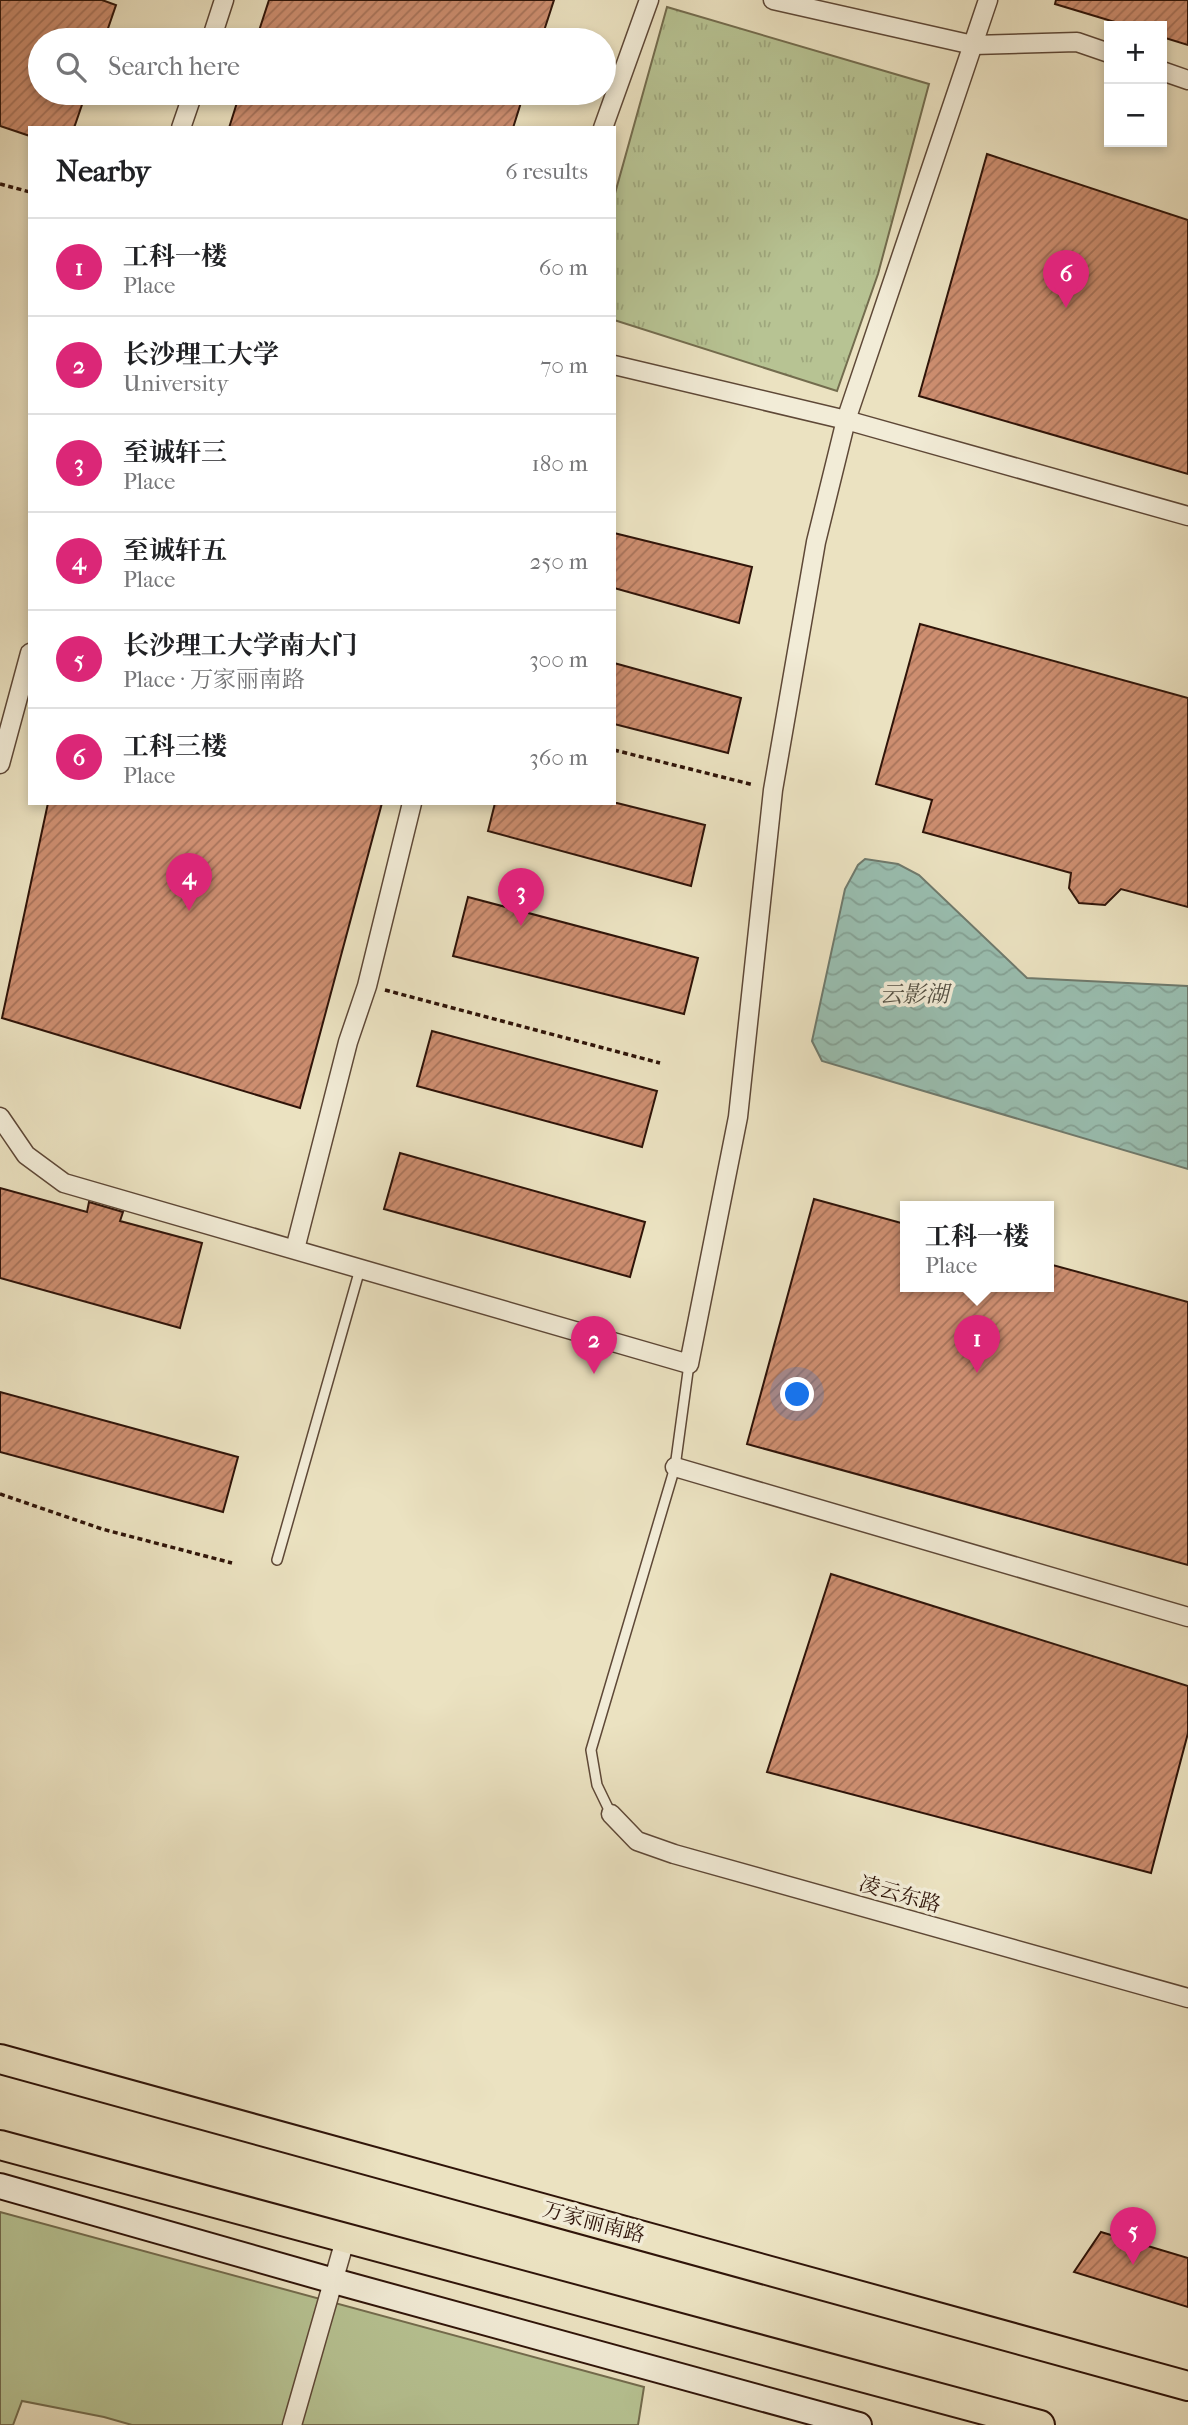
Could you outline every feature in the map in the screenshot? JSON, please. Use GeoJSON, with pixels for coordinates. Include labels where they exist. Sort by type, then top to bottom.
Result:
{"type":"FeatureCollection","features":[{"type":"Feature","properties":{"kind":"main road","name":"万家丽南路"},"geometry":{"type":"LineString","coordinates":[[0,2059],[1188,2386]]}},
{"type":"Feature","properties":{"kind":"main road"},"geometry":{"type":"LineString","coordinates":[[0,2145],[1040,2425]]}},
{"type":"Feature","properties":{"kind":"street"},"geometry":{"type":"LineString","coordinates":[[215,28],[224,0]]}},
{"type":"Feature","properties":{"kind":"street"},"geometry":{"type":"LineString","coordinates":[[616,92],[649,0]]}},
{"type":"Feature","properties":{"kind":"street"},"geometry":{"type":"LineString","coordinates":[[773,0],[972,45],[1077,42],[1104,51]]}},
{"type":"Feature","properties":{"kind":"street"},"geometry":{"type":"LineString","coordinates":[[0,1117],[26,1155],[64,1183],[689,1364],[738,1117],[773,790],[816,542],[846,420],[988,0]]}},
{"type":"Feature","properties":{"kind":"street"},"geometry":{"type":"LineString","coordinates":[[1167,73],[1188,80]]}},
{"type":"Feature","properties":{"kind":"street"},"geometry":{"type":"LineString","coordinates":[[182,126],[189,105]]}},
{"type":"Feature","properties":{"kind":"street"},"geometry":{"type":"LineString","coordinates":[[604,126],[611,105]]}},
{"type":"Feature","properties":{"kind":"street"},"geometry":{"type":"LineString","coordinates":[[616,365],[846,420],[1188,516]]}},
{"type":"Feature","properties":{"kind":"street"},"geometry":{"type":"LineString","coordinates":[[0,764],[28,660]]}},
{"type":"Feature","properties":{"kind":"street"},"geometry":{"type":"LineString","coordinates":[[295,1249],[348,1042],[367,986],[412,805]]}},
{"type":"Feature","properties":{"kind":"street"},"geometry":{"type":"LineString","coordinates":[[674,1467],[1188,1617]]}},
{"type":"Feature","properties":{"kind":"street","name":"凌云东路"},"geometry":{"type":"LineString","coordinates":[[611,1814],[637,1841],[674,1854],[1188,1998]]}},
{"type":"Feature","properties":{"kind":"street"},"geometry":{"type":"LineString","coordinates":[[0,2186],[859,2425]]}},
{"type":"Feature","properties":{"kind":"street"},"geometry":{"type":"LineString","coordinates":[[292,2425],[345,2240]]}},
{"type":"Feature","properties":{"kind":"lane"},"geometry":{"type":"LineString","coordinates":[[277,1560],[360,1269]]}},
{"type":"Feature","properties":{"kind":"lane"},"geometry":{"type":"LineString","coordinates":[[611,1814],[597,1785],[591,1750],[674,1467],[689,1364]]}},
{"type":"Feature","properties":{"kind":"path"},"geometry":{"type":"LineString","coordinates":[[0,184],[28,191]]}},
{"type":"Feature","properties":{"kind":"path"},"geometry":{"type":"LineString","coordinates":[[616,751],[773,790]]}},
{"type":"Feature","properties":{"kind":"path"},"geometry":{"type":"LineString","coordinates":[[367,986],[660,1063]]}},
{"type":"Feature","properties":{"kind":"path"},"geometry":{"type":"LineString","coordinates":[[0,1494],[103,1529],[232,1563]]}},
{"type":"Feature","properties":{"kind":"green space"},"geometry":{"type":"Polygon","coordinates":[[[667,7],[929,84],[878,274],[837,391],[616,321],[616,190],[667,7]]]}},
{"type":"Feature","properties":{"kind":"green space"},"geometry":{"type":"Polygon","coordinates":[[[0,2212],[644,2387],[638,2425],[132,2425],[22,2401],[13,2425],[0,2425],[0,2212]]]}},
{"type":"Feature","properties":{"kind":"water","name":"云影湖"},"geometry":{"type":"Polygon","coordinates":[[[865,859],[898,864],[919,875],[1027,978],[1188,986],[1188,1169],[822,1061],[812,1041],[845,889],[858,865],[865,859]]]}},
{"type":"Feature","properties":{"kind":"building"},"geometry":{"type":"Polygon","coordinates":[[[0,0],[102,0],[116,5],[108,28],[28,28],[28,105],[82,105],[75,126],[28,126],[28,135],[0,126],[0,0]]]}},
{"type":"Feature","properties":{"kind":"building"},"geometry":{"type":"Polygon","coordinates":[[[269,0],[554,0],[545,28],[260,28],[269,0]]]}},
{"type":"Feature","properties":{"kind":"building"},"geometry":{"type":"Polygon","coordinates":[[[1056,0],[1188,0],[1188,45],[1167,39],[1167,21],[1111,21],[1055,4],[1056,0]]]}},
{"type":"Feature","properties":{"kind":"building"},"geometry":{"type":"Polygon","coordinates":[[[236,105],[520,105],[514,126],[230,126],[236,105]]]}},
{"type":"Feature","properties":{"kind":"building"},"geometry":{"type":"Polygon","coordinates":[[[987,154],[1188,220],[1188,474],[919,396],[987,154]]]}},
{"type":"Feature","properties":{"kind":"building"},"geometry":{"type":"Polygon","coordinates":[[[616,533],[752,567],[739,623],[616,589],[616,533]]]}},
{"type":"Feature","properties":{"kind":"building"},"geometry":{"type":"Polygon","coordinates":[[[920,624],[1188,698],[1188,907],[1121,889],[1105,905],[1079,903],[1069,888],[1071,873],[923,832],[932,800],[876,784],[920,624]]]}},
{"type":"Feature","properties":{"kind":"building"},"geometry":{"type":"Polygon","coordinates":[[[616,664],[741,698],[728,753],[616,725],[616,664]]]}},
{"type":"Feature","properties":{"kind":"building"},"geometry":{"type":"Polygon","coordinates":[[[617,803],[705,825],[691,886],[488,831],[494,805],[617,803]]]}},
{"type":"Feature","properties":{"kind":"building"},"geometry":{"type":"Polygon","coordinates":[[[48,805],[381,805],[300,1108],[2,1018],[48,805]]]}},
{"type":"Feature","properties":{"kind":"building"},"geometry":{"type":"Polygon","coordinates":[[[468,897],[698,958],[684,1014],[453,956],[468,897]]]}},
{"type":"Feature","properties":{"kind":"building"},"geometry":{"type":"Polygon","coordinates":[[[432,1031],[657,1091],[642,1147],[417,1086],[432,1031]]]}},
{"type":"Feature","properties":{"kind":"building"},"geometry":{"type":"Polygon","coordinates":[[[400,1153],[645,1222],[630,1277],[384,1209],[400,1153]]]}},
{"type":"Feature","properties":{"kind":"building"},"geometry":{"type":"Polygon","coordinates":[[[0,1188],[87,1212],[89,1202],[123,1212],[120,1221],[202,1243],[180,1328],[0,1278],[0,1188]]]}},
{"type":"Feature","properties":{"kind":"building"},"geometry":{"type":"Polygon","coordinates":[[[814,1199],[900,1223],[900,1292],[1054,1292],[1054,1265],[1188,1302],[1188,1565],[747,1444],[814,1199]]]}},
{"type":"Feature","properties":{"kind":"building"},"geometry":{"type":"Polygon","coordinates":[[[0,1392],[238,1457],[223,1512],[0,1452],[0,1392]]]}},
{"type":"Feature","properties":{"kind":"building"},"geometry":{"type":"Polygon","coordinates":[[[831,1574],[1188,1686],[1188,1733],[1151,1873],[767,1772],[831,1574]]]}},
{"type":"Feature","properties":{"kind":"building"},"geometry":{"type":"Polygon","coordinates":[[[1101,2232],[1188,2258],[1188,2307],[1074,2272],[1101,2232]]]}},
{"type":"Feature","properties":{"kind":"place","name":"工科三楼"},"geometry":{"type":"Point","coordinates":[1066,308]}},
{"type":"Feature","properties":{"kind":"place","name":"至诚轩五"},"geometry":{"type":"Point","coordinates":[189,911]}},
{"type":"Feature","properties":{"kind":"place","name":"至诚轩三"},"geometry":{"type":"Point","coordinates":[521,926]}},
{"type":"Feature","properties":{"kind":"place","name":"工科一楼"},"geometry":{"type":"Point","coordinates":[977,1373]}},
{"type":"Feature","properties":{"kind":"place","name":"长沙理工大学"},"geometry":{"type":"Point","coordinates":[594,1374]}},
{"type":"Feature","properties":{"kind":"place","name":"长沙理工大学南大门"},"geometry":{"type":"Point","coordinates":[1133,2265]}}]}
